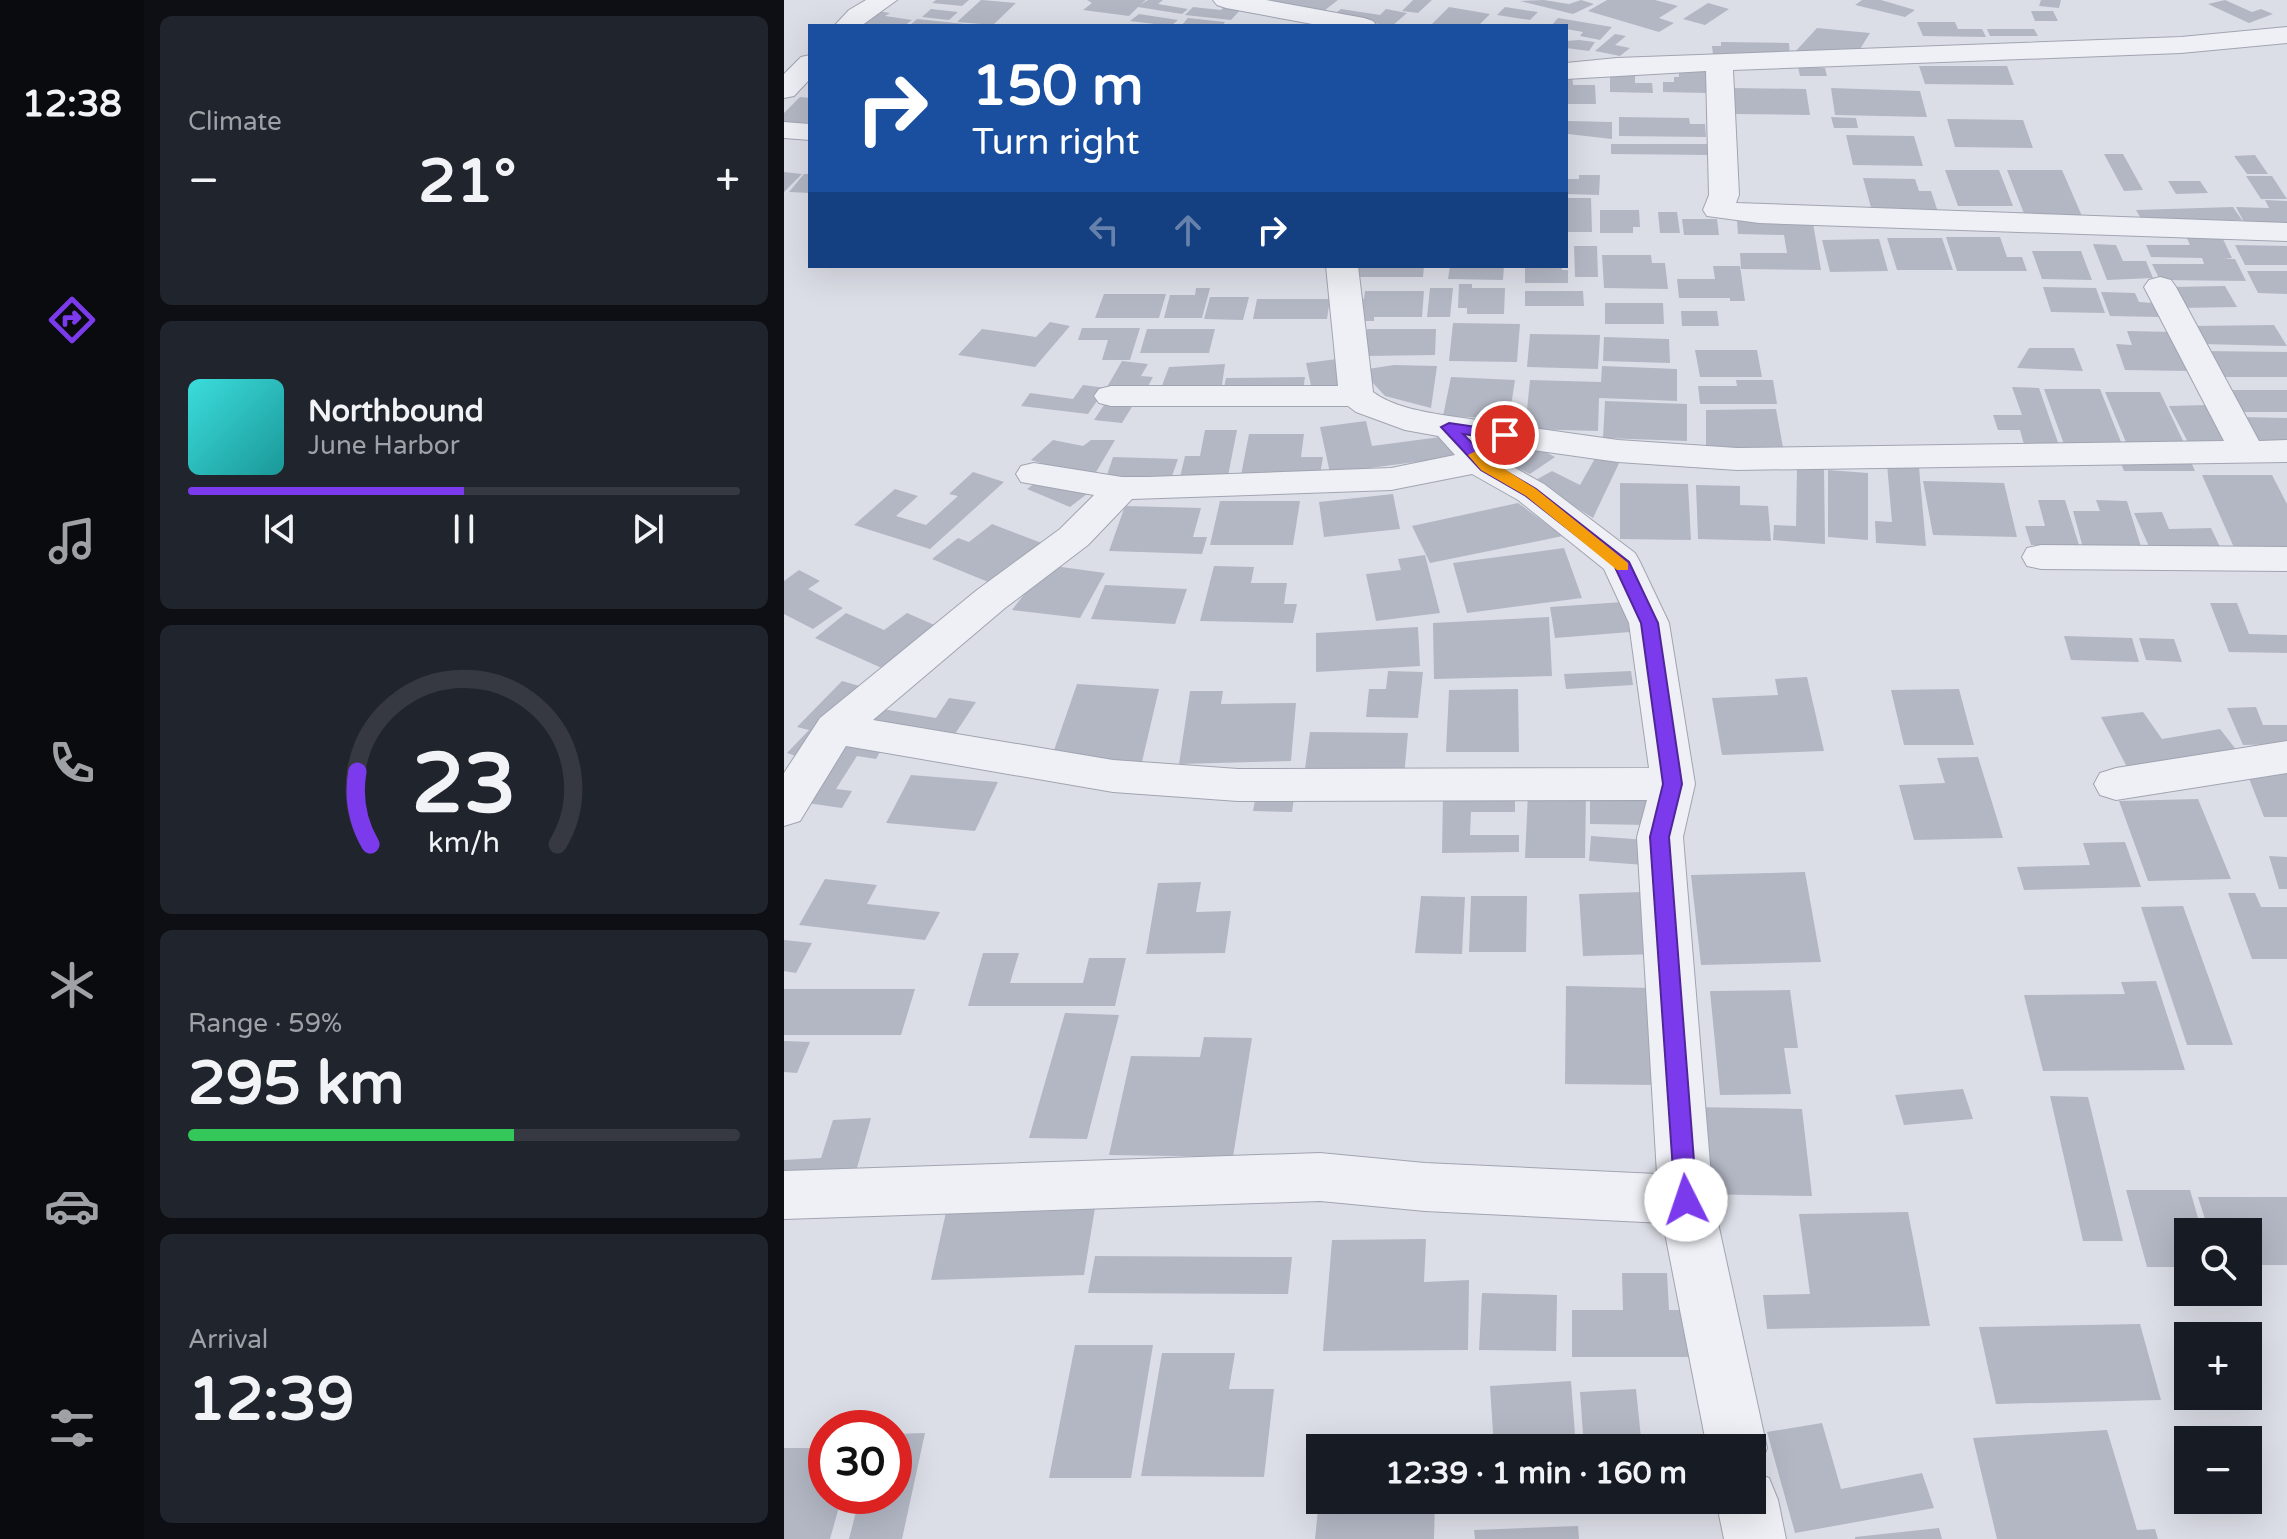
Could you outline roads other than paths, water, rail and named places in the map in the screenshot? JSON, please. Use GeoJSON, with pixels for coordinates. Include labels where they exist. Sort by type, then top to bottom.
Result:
{"type":"FeatureCollection","features":[{"type":"Feature","properties":{"kind":"street"},"geometry":{"type":"LineString","coordinates":[[849,24],[884,0]]}},
{"type":"Feature","properties":{"kind":"street"},"geometry":{"type":"LineString","coordinates":[[1226,0],[1353,24]]}},
{"type":"Feature","properties":{"kind":"street"},"geometry":{"type":"LineString","coordinates":[[1568,71],[1617,66],[2181,45],[2287,35]]}},
{"type":"Feature","properties":{"kind":"street"},"geometry":{"type":"LineString","coordinates":[[1568,54],[1617,66]]}},
{"type":"Feature","properties":{"kind":"street"},"geometry":{"type":"LineString","coordinates":[[1719,62],[1724,195],[1718,210],[2287,232]]}},
{"type":"Feature","properties":{"kind":"street"},"geometry":{"type":"LineString","coordinates":[[784,90],[808,65]]}},
{"type":"Feature","properties":{"kind":"street"},"geometry":{"type":"LineString","coordinates":[[784,130],[808,132]]}},
{"type":"Feature","properties":{"kind":"street"},"geometry":{"type":"LineString","coordinates":[[1342,268],[1356,396]]}},
{"type":"Feature","properties":{"kind":"street"},"geometry":{"type":"LineString","coordinates":[[2160,287],[2247,451]]}},
{"type":"Feature","properties":{"kind":"street"},"geometry":{"type":"LineString","coordinates":[[1111,396],[1356,396],[1368,405],[1418,422],[1618,451],[1737,459],[2287,451]]}},
{"type":"Feature","properties":{"kind":"street"},"geometry":{"type":"LineString","coordinates":[[1449,427],[1481,461],[1531,492],[1621,562],[1649,623],[1673,784],[1660,837],[1686,1200],[1734,1434]]}},
{"type":"Feature","properties":{"kind":"street"},"geometry":{"type":"LineString","coordinates":[[1034,474],[1122,488],[1391,479],[1481,461]]}},
{"type":"Feature","properties":{"kind":"street"},"geometry":{"type":"LineString","coordinates":[[784,809],[835,729],[991,599],[1074,537],[1122,488]]}},
{"type":"Feature","properties":{"kind":"street"},"geometry":{"type":"LineString","coordinates":[[2041,557],[2287,559]]}},
{"type":"Feature","properties":{"kind":"street"},"geometry":{"type":"LineString","coordinates":[[835,729],[1113,776],[1238,785],[1673,784]]}},
{"type":"Feature","properties":{"kind":"street"},"geometry":{"type":"LineString","coordinates":[[2116,784],[2287,757]]}},
{"type":"Feature","properties":{"kind":"street"},"geometry":{"type":"LineString","coordinates":[[784,1195],[1320,1177],[1425,1187],[1686,1200]]}},
{"type":"Feature","properties":{"kind":"street"},"geometry":{"type":"LineString","coordinates":[[1750,1514],[1755,1539]]}}]}
